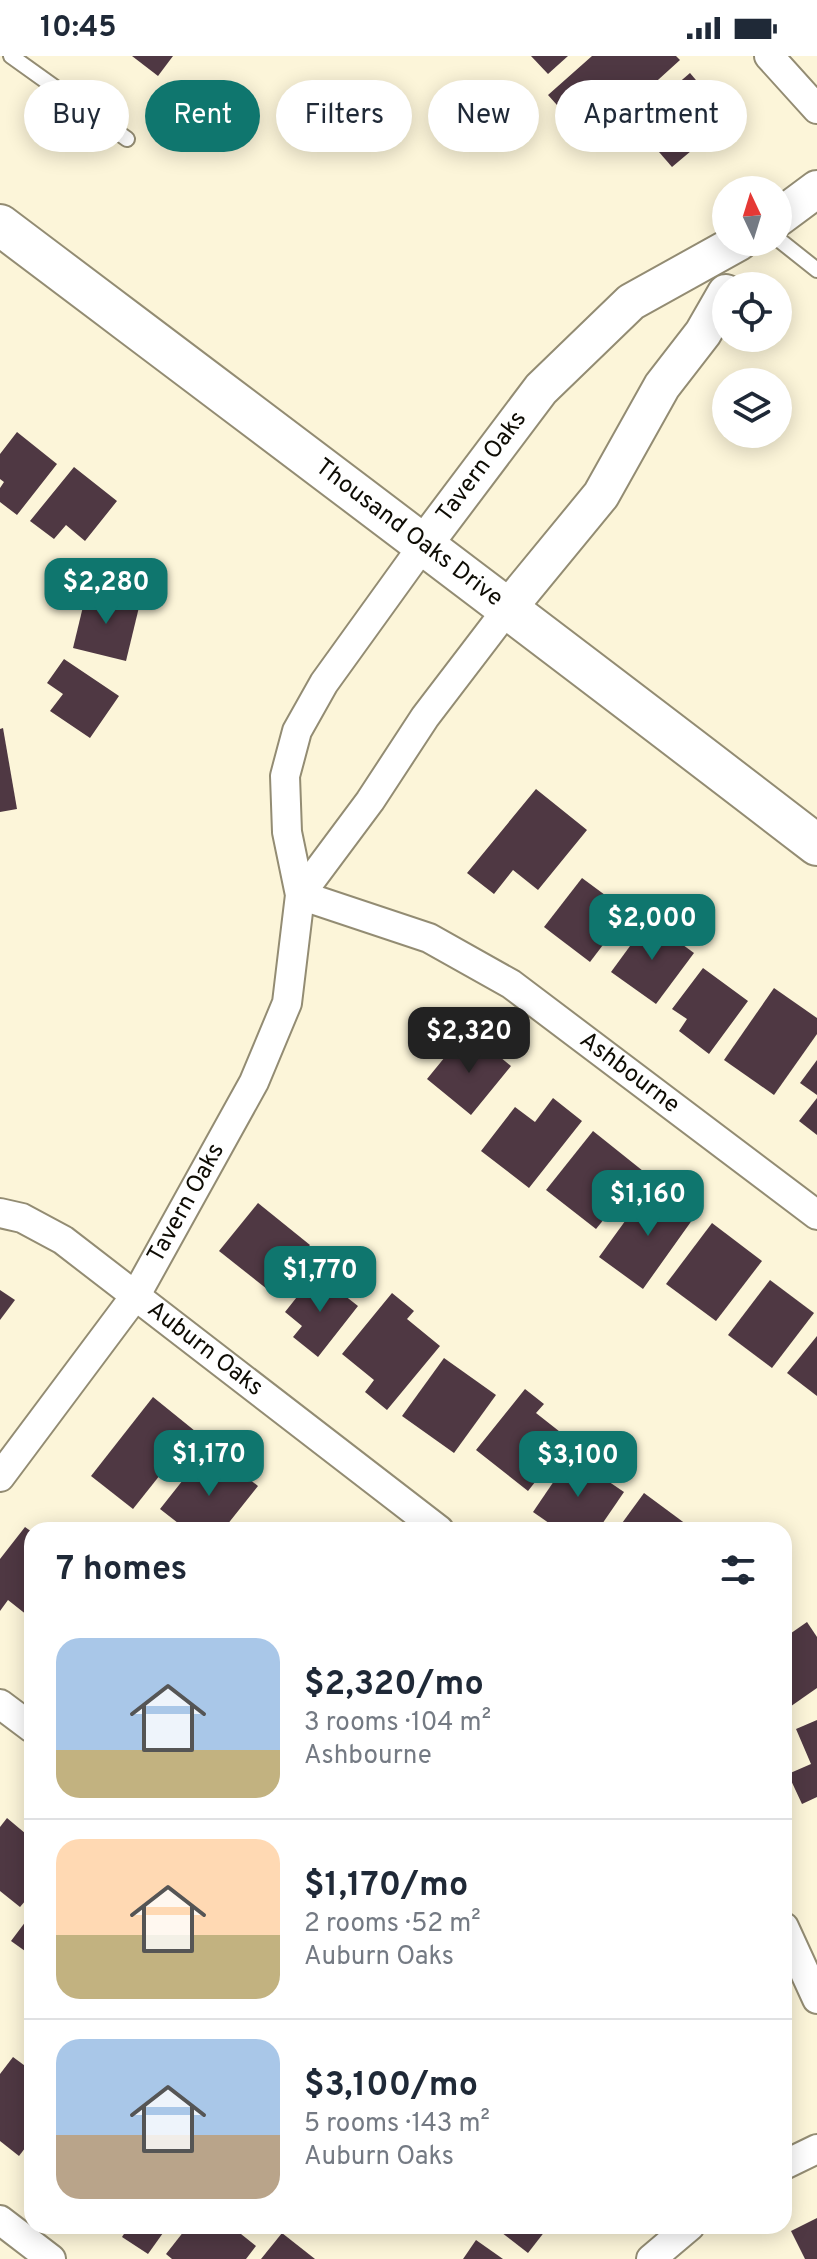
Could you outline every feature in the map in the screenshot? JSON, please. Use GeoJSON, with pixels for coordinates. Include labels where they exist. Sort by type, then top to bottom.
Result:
{"type":"FeatureCollection","features":[{"type":"Feature","properties":{"kind":"main road","name":"Thousand Oaks Drive"},"geometry":{"type":"LineString","coordinates":[[0,225],[422,547],[509,607],[817,845]]}},
{"type":"Feature","properties":{"kind":"street"},"geometry":{"type":"LineString","coordinates":[[769,56],[817,109]]}},
{"type":"Feature","properties":{"kind":"street"},"geometry":{"type":"LineString","coordinates":[[792,208],[817,189]]}},
{"type":"Feature","properties":{"kind":"street","name":"Tavern Oaks"},"geometry":{"type":"LineString","coordinates":[[0,1477],[136,1295],[254,1082],[287,1003],[300,895],[287,832],[285,776],[297,731],[324,683],[541,389],[631,302],[714,256]]}},
{"type":"Feature","properties":{"kind":"street","name":"Tavern Oaks"},"geometry":{"type":"LineString","coordinates":[[300,895],[370,801],[425,717],[509,607],[601,495],[662,386],[712,317]]}},
{"type":"Feature","properties":{"kind":"street","name":"Ashbourne"},"geometry":{"type":"LineString","coordinates":[[300,895],[429,938],[511,984],[817,1215]]}},
{"type":"Feature","properties":{"kind":"street","name":"Auburn Oaks"},"geometry":{"type":"LineString","coordinates":[[0,1213],[22,1218],[63,1240],[429,1522]]}},
{"type":"Feature","properties":{"kind":"street"},"geometry":{"type":"LineString","coordinates":[[0,1704],[24,1722]]}},
{"type":"Feature","properties":{"kind":"street"},"geometry":{"type":"LineString","coordinates":[[792,1944],[817,1999]]}},
{"type":"Feature","properties":{"kind":"street"},"geometry":{"type":"LineString","coordinates":[[792,2161],[817,2149]]}},
{"type":"Feature","properties":{"kind":"street"},"geometry":{"type":"LineString","coordinates":[[0,2220],[51,2259]]}},
{"type":"Feature","properties":{"kind":"street"},"geometry":{"type":"LineString","coordinates":[[651,2259],[681,2234]]}},
{"type":"Feature","properties":{"kind":"lane"},"geometry":{"type":"LineString","coordinates":[[11,56],[45,80]]}},
{"type":"Feature","properties":{"kind":"lane"},"geometry":{"type":"LineString","coordinates":[[792,250],[817,270]]}},
{"type":"Feature","properties":{"kind":"building"},"geometry":{"type":"Polygon","coordinates":[[[132,56],[173,56],[158,76],[132,56]]]}},
{"type":"Feature","properties":{"kind":"building"},"geometry":{"type":"Polygon","coordinates":[[[531,56],[568,56],[548,74],[531,56]]]}},
{"type":"Feature","properties":{"kind":"building"},"geometry":{"type":"Polygon","coordinates":[[[592,56],[676,56],[680,60],[658,80],[565,80],[592,56]]]}},
{"type":"Feature","properties":{"kind":"building"},"geometry":{"type":"Polygon","coordinates":[[[690,73],[696,80],[682,80],[690,73]]]}},
{"type":"Feature","properties":{"kind":"building"},"geometry":{"type":"Polygon","coordinates":[[[555,89],[555,103],[548,95],[555,89]]]}},
{"type":"Feature","properties":{"kind":"building"},"geometry":{"type":"Polygon","coordinates":[[[659,152],[690,152],[672,167],[659,152]]]}},
{"type":"Feature","properties":{"kind":"building"},"geometry":{"type":"Polygon","coordinates":[[[17,432],[57,464],[17,515],[0,502],[0,488],[4,482],[0,479],[0,454],[17,432]]]}},
{"type":"Feature","properties":{"kind":"building"},"geometry":{"type":"Polygon","coordinates":[[[74,467],[117,501],[85,541],[66,525],[54,539],[30,521],[74,467]]]}},
{"type":"Feature","properties":{"kind":"building"},"geometry":{"type":"Polygon","coordinates":[[[87,590],[140,603],[126,661],[73,648],[87,590]]]}},
{"type":"Feature","properties":{"kind":"building"},"geometry":{"type":"Polygon","coordinates":[[[64,659],[119,696],[90,738],[50,711],[63,694],[47,683],[64,659]]]}},
{"type":"Feature","properties":{"kind":"building"},"geometry":{"type":"Polygon","coordinates":[[[3,728],[17,809],[0,812],[0,729],[3,728]]]}},
{"type":"Feature","properties":{"kind":"building"},"geometry":{"type":"Polygon","coordinates":[[[536,789],[587,830],[538,890],[513,870],[494,894],[467,873],[536,789]]]}},
{"type":"Feature","properties":{"kind":"building"},"geometry":{"type":"Polygon","coordinates":[[[582,878],[628,912],[590,962],[544,927],[582,878]]]}},
{"type":"Feature","properties":{"kind":"building"},"geometry":{"type":"Polygon","coordinates":[[[649,920],[694,953],[656,1004],[611,972],[649,920]]]}},
{"type":"Feature","properties":{"kind":"building"},"geometry":{"type":"Polygon","coordinates":[[[703,968],[748,1001],[709,1054],[679,1031],[687,1019],[672,1009],[703,968]]]}},
{"type":"Feature","properties":{"kind":"building"},"geometry":{"type":"Polygon","coordinates":[[[774,988],[817,1018],[817,1034],[774,1095],[724,1060],[774,988]]]}},
{"type":"Feature","properties":{"kind":"building"},"geometry":{"type":"Polygon","coordinates":[[[458,1041],[474,1054],[483,1043],[511,1066],[471,1115],[427,1079],[458,1041]]]}},
{"type":"Feature","properties":{"kind":"building"},"geometry":{"type":"Polygon","coordinates":[[[817,1060],[817,1095],[800,1083],[817,1060]]]}},
{"type":"Feature","properties":{"kind":"building"},"geometry":{"type":"Polygon","coordinates":[[[553,1098],[582,1121],[529,1188],[481,1151],[515,1107],[535,1122],[553,1098]]]}},
{"type":"Feature","properties":{"kind":"building"},"geometry":{"type":"Polygon","coordinates":[[[817,1098],[817,1135],[799,1121],[817,1098]]]}},
{"type":"Feature","properties":{"kind":"building"},"geometry":{"type":"Polygon","coordinates":[[[593,1131],[643,1171],[596,1229],[546,1190],[593,1131]]]}},
{"type":"Feature","properties":{"kind":"building"},"geometry":{"type":"Polygon","coordinates":[[[678,1194],[700,1209],[643,1289],[599,1257],[644,1195],[667,1211],[678,1194]]]}},
{"type":"Feature","properties":{"kind":"building"},"geometry":{"type":"Polygon","coordinates":[[[258,1203],[310,1245],[272,1293],[219,1251],[258,1203]]]}},
{"type":"Feature","properties":{"kind":"building"},"geometry":{"type":"Polygon","coordinates":[[[712,1223],[762,1261],[716,1321],[666,1284],[712,1223]]]}},
{"type":"Feature","properties":{"kind":"building"},"geometry":{"type":"Polygon","coordinates":[[[316,1273],[358,1306],[318,1357],[293,1337],[302,1326],[285,1312],[316,1273]]]}},
{"type":"Feature","properties":{"kind":"building"},"geometry":{"type":"Polygon","coordinates":[[[770,1280],[814,1313],[772,1368],[728,1335],[770,1280]]]}},
{"type":"Feature","properties":{"kind":"building"},"geometry":{"type":"Polygon","coordinates":[[[0,1290],[15,1300],[0,1320],[0,1290]]]}},
{"type":"Feature","properties":{"kind":"building"},"geometry":{"type":"Polygon","coordinates":[[[392,1293],[414,1311],[407,1319],[440,1346],[387,1410],[365,1392],[374,1380],[342,1354],[392,1293]]]}},
{"type":"Feature","properties":{"kind":"building"},"geometry":{"type":"Polygon","coordinates":[[[817,1336],[817,1396],[787,1373],[817,1336]]]}},
{"type":"Feature","properties":{"kind":"building"},"geometry":{"type":"Polygon","coordinates":[[[444,1358],[496,1395],[454,1453],[402,1416],[444,1358]]]}},
{"type":"Feature","properties":{"kind":"building"},"geometry":{"type":"Polygon","coordinates":[[[525,1389],[544,1404],[536,1413],[569,1439],[528,1491],[476,1450],[525,1389]]]}},
{"type":"Feature","properties":{"kind":"building"},"geometry":{"type":"Polygon","coordinates":[[[153,1397],[195,1431],[133,1509],[91,1476],[153,1397]]]}},
{"type":"Feature","properties":{"kind":"building"},"geometry":{"type":"Polygon","coordinates":[[[571,1456],[624,1492],[603,1522],[547,1522],[533,1512],[571,1456]]]}},
{"type":"Feature","properties":{"kind":"building"},"geometry":{"type":"Polygon","coordinates":[[[198,1461],[218,1477],[230,1464],[258,1486],[229,1522],[177,1522],[160,1509],[198,1461]]]}},
{"type":"Feature","properties":{"kind":"building"},"geometry":{"type":"Polygon","coordinates":[[[644,1493],[683,1522],[623,1522],[644,1493]]]}},
{"type":"Feature","properties":{"kind":"building"},"geometry":{"type":"Polygon","coordinates":[[[24,1528],[24,1613],[8,1600],[0,1611],[0,1559],[24,1528]]]}},
{"type":"Feature","properties":{"kind":"building"},"geometry":{"type":"Polygon","coordinates":[[[807,1622],[817,1637],[817,1688],[792,1705],[792,1632],[807,1622]]]}},
{"type":"Feature","properties":{"kind":"building"},"geometry":{"type":"Polygon","coordinates":[[[817,1720],[817,1797],[802,1804],[792,1783],[792,1772],[811,1764],[796,1729],[817,1720]]]}},
{"type":"Feature","properties":{"kind":"building"},"geometry":{"type":"Polygon","coordinates":[[[7,1818],[24,1832],[24,1902],[20,1907],[0,1891],[0,1827],[7,1818]]]}},
{"type":"Feature","properties":{"kind":"building"},"geometry":{"type":"Polygon","coordinates":[[[24,1924],[24,1950],[11,1941],[24,1924]]]}},
{"type":"Feature","properties":{"kind":"building"},"geometry":{"type":"Polygon","coordinates":[[[13,2057],[24,2065],[24,2149],[19,2156],[0,2141],[0,2074],[13,2057]]]}},
{"type":"Feature","properties":{"kind":"building"},"geometry":{"type":"Polygon","coordinates":[[[817,2218],[817,2259],[805,2259],[792,2230],[817,2218]]]}},
{"type":"Feature","properties":{"kind":"building"},"geometry":{"type":"Polygon","coordinates":[[[124,2234],[162,2234],[148,2254],[122,2237],[124,2234]]]}},
{"type":"Feature","properties":{"kind":"building"},"geometry":{"type":"Polygon","coordinates":[[[182,2234],[241,2234],[256,2246],[246,2259],[172,2259],[166,2254],[182,2234]]]}},
{"type":"Feature","properties":{"kind":"building"},"geometry":{"type":"Polygon","coordinates":[[[283,2234],[315,2259],[261,2259],[283,2234]]]}},
{"type":"Feature","properties":{"kind":"building"},"geometry":{"type":"Polygon","coordinates":[[[503,2234],[543,2234],[528,2253],[503,2234]]]}},
{"type":"Feature","properties":{"kind":"building"},"geometry":{"type":"Polygon","coordinates":[[[476,2240],[503,2259],[463,2259],[476,2240]]]}}]}
